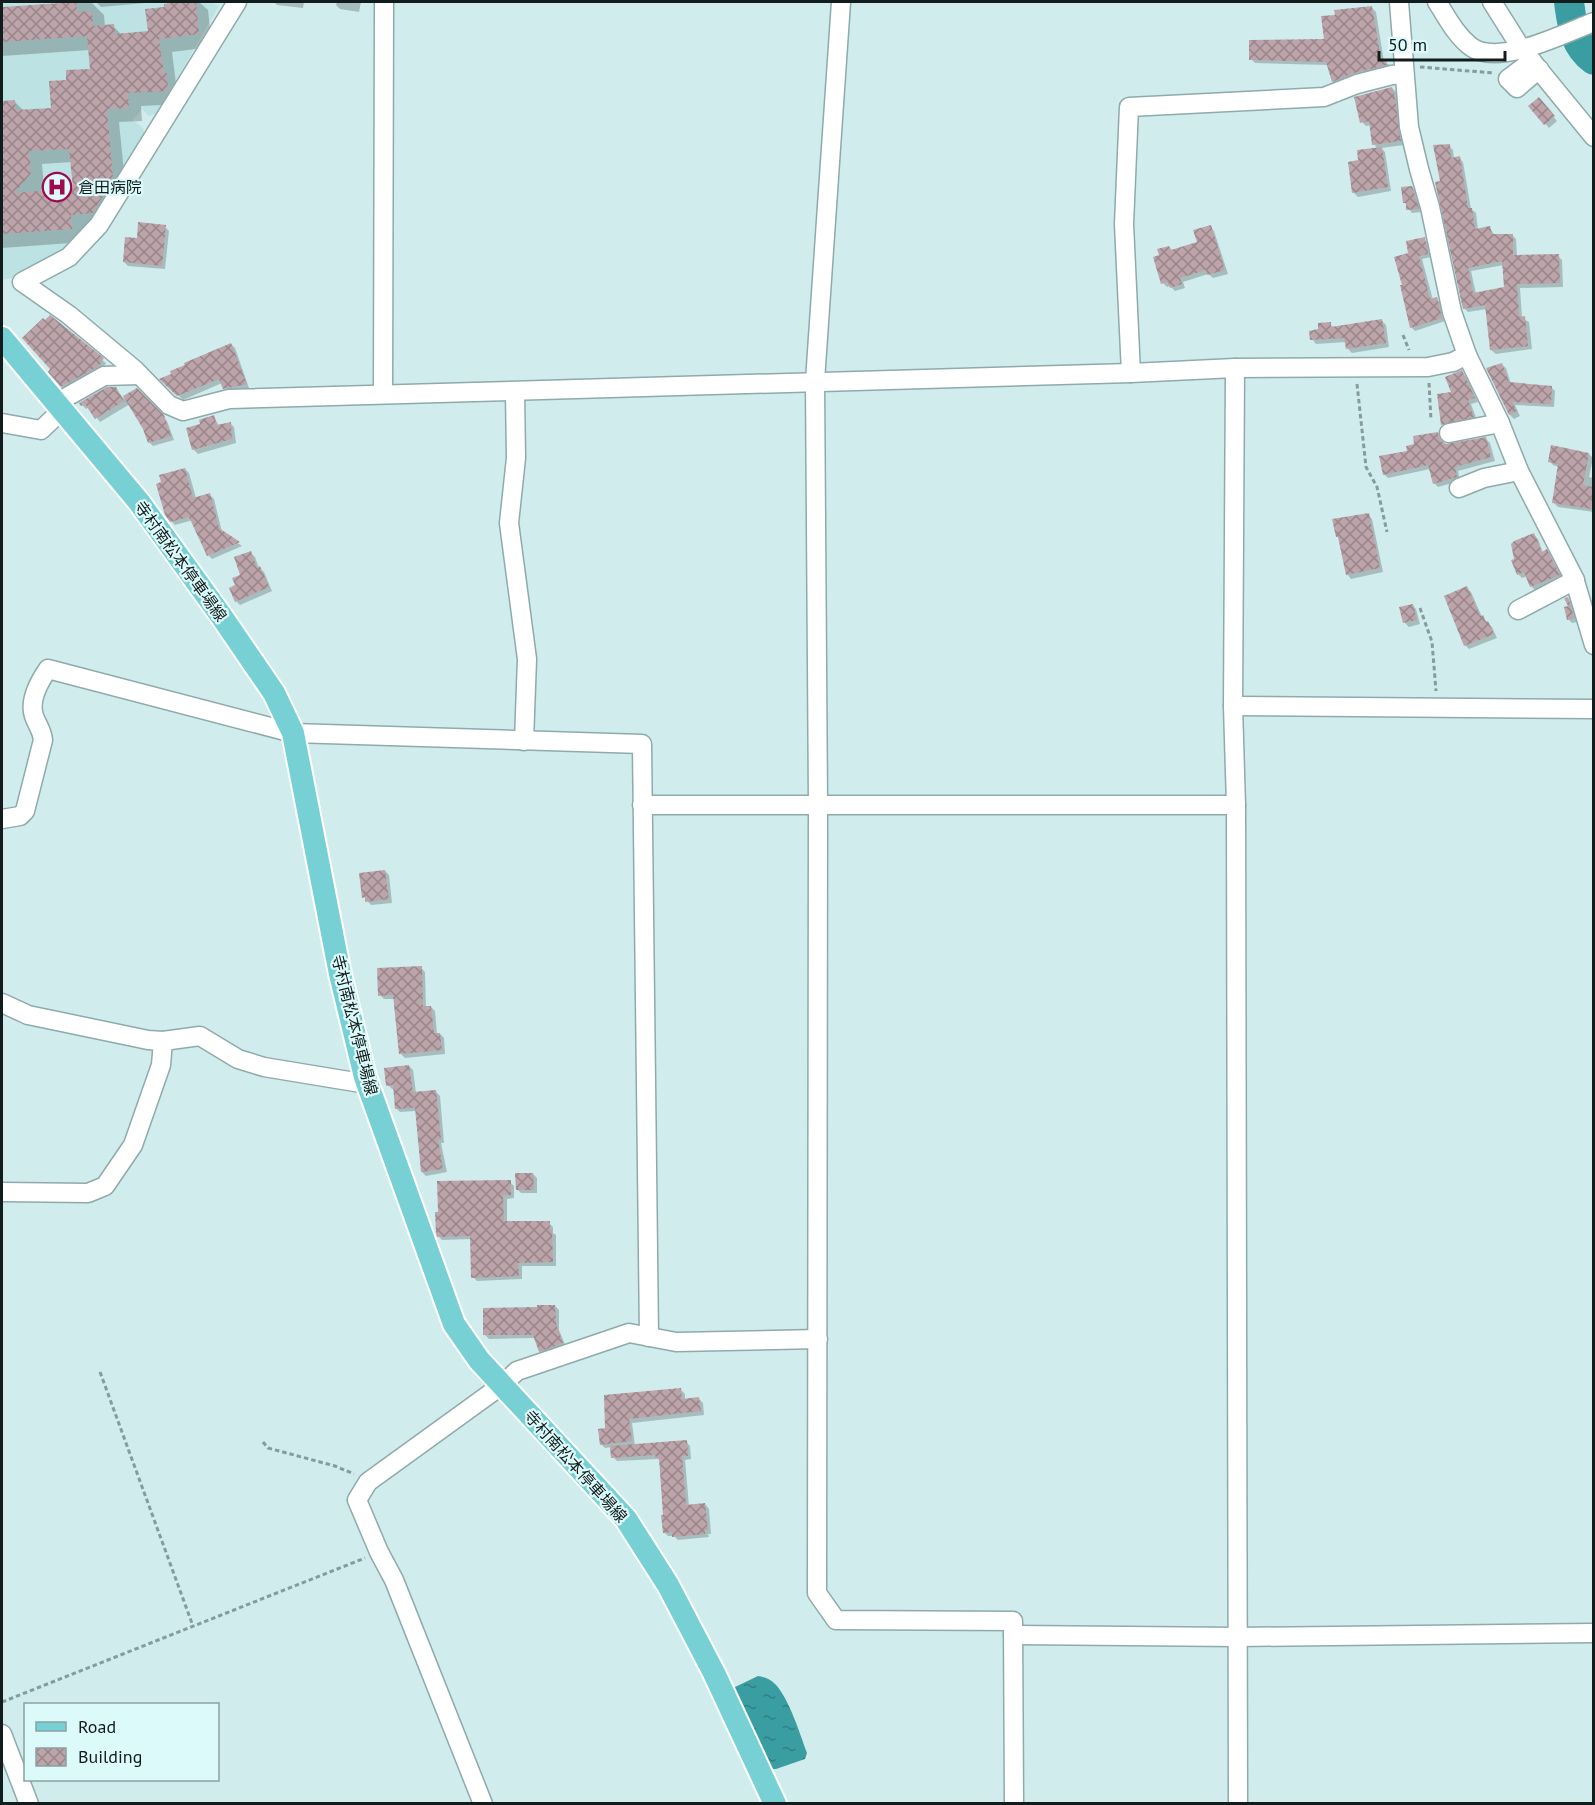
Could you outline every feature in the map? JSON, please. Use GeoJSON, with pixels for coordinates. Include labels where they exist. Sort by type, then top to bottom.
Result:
{"type":"FeatureCollection","features":[{"type":"Feature","properties":{"kind":"main road","name":"寺村南松本停車場線"},"geometry":{"type":"LineString","coordinates":[[2,339],[139,502],[222,616],[274,693],[293,734],[340,974],[367,1084],[454,1324],[479,1360],[626,1519],[669,1585],[714,1673],[775,1803]]}},
{"type":"Feature","properties":{"kind":"street"},"geometry":{"type":"LineString","coordinates":[[237,2],[99,225],[69,257],[22,282],[69,315],[139,375],[169,405],[183,411],[229,399],[515,392],[1235,368],[1428,367],[1453,362],[1467,355]]}},
{"type":"Feature","properties":{"kind":"street"},"geometry":{"type":"LineString","coordinates":[[383,394],[384,2]]}},
{"type":"Feature","properties":{"kind":"street"},"geometry":{"type":"LineString","coordinates":[[842,2],[815,381],[818,805],[817,1593],[836,1620],[1013,1621],[1014,1803]]}},
{"type":"Feature","properties":{"kind":"street"},"geometry":{"type":"LineString","coordinates":[[1399,2],[1409,127],[1430,207],[1452,312],[1467,355],[1500,423],[1519,471],[1575,580],[1593,645]]}},
{"type":"Feature","properties":{"kind":"street"},"geometry":{"type":"LineString","coordinates":[[1437,2],[1456,32],[1472,48],[1484,52],[1532,56],[1593,22]]}},
{"type":"Feature","properties":{"kind":"street"},"geometry":{"type":"LineString","coordinates":[[1492,2],[1593,137]]}},
{"type":"Feature","properties":{"kind":"street"},"geometry":{"type":"LineString","coordinates":[[1131,373],[1124,225],[1129,107],[1324,97],[1404,70]]}},
{"type":"Feature","properties":{"kind":"street"},"geometry":{"type":"LineString","coordinates":[[1235,368],[1233,706],[1236,805],[1238,1803]]}},
{"type":"Feature","properties":{"kind":"street"},"geometry":{"type":"LineString","coordinates":[[2,423],[41,430],[59,407],[104,376],[139,375]]}},
{"type":"Feature","properties":{"kind":"street"},"geometry":{"type":"LineString","coordinates":[[515,392],[516,458],[509,523],[526,659],[524,741]]}},
{"type":"Feature","properties":{"kind":"street"},"geometry":{"type":"LineString","coordinates":[[1449,433],[1500,423]]}},
{"type":"Feature","properties":{"kind":"street"},"geometry":{"type":"LineString","coordinates":[[1459,488],[1484,478],[1519,471]]}},
{"type":"Feature","properties":{"kind":"street"},"geometry":{"type":"LineString","coordinates":[[1518,610],[1575,580]]}},
{"type":"Feature","properties":{"kind":"street"},"geometry":{"type":"LineString","coordinates":[[2,819],[20,816],[25,810],[43,740],[42,731],[34,717],[33,707],[39,682],[48,669],[293,734],[642,744],[649,1337]]}},
{"type":"Feature","properties":{"kind":"street"},"geometry":{"type":"LineString","coordinates":[[1233,706],[1593,709]]}},
{"type":"Feature","properties":{"kind":"street"},"geometry":{"type":"LineString","coordinates":[[642,806],[1236,805]]}},
{"type":"Feature","properties":{"kind":"street"},"geometry":{"type":"LineString","coordinates":[[2,1003],[28,1014],[148,1040],[163,1041],[200,1036],[238,1059],[264,1068],[367,1084]]}},
{"type":"Feature","properties":{"kind":"street"},"geometry":{"type":"LineString","coordinates":[[2,1192],[88,1193],[105,1186],[133,1145],[161,1065],[163,1041]]}},
{"type":"Feature","properties":{"kind":"street"},"geometry":{"type":"LineString","coordinates":[[483,1803],[394,1580],[379,1552],[357,1500],[368,1482],[502,1385],[517,1371],[601,1341],[629,1333],[676,1342],[818,1339]]}},
{"type":"Feature","properties":{"kind":"street"},"geometry":{"type":"LineString","coordinates":[[1013,1635],[1238,1637],[1593,1633]]}},
{"type":"Feature","properties":{"kind":"street"},"geometry":{"type":"LineString","coordinates":[[2,1734],[29,1803]]}},
{"type":"Feature","properties":{"kind":"path"},"geometry":{"type":"LineString","coordinates":[[1404,70],[1494,73]]}},
{"type":"Feature","properties":{"kind":"path"},"geometry":{"type":"LineString","coordinates":[[1355,367],[1366,467],[1377,487],[1386,532]]}},
{"type":"Feature","properties":{"kind":"path"},"geometry":{"type":"LineString","coordinates":[[1428,367],[1431,420]]}},
{"type":"Feature","properties":{"kind":"path"},"geometry":{"type":"LineString","coordinates":[[1420,608],[1432,642],[1437,707]]}},
{"type":"Feature","properties":{"kind":"path"},"geometry":{"type":"LineString","coordinates":[[100,1372],[193,1626]]}},
{"type":"Feature","properties":{"kind":"path"},"geometry":{"type":"LineString","coordinates":[[263,1443],[268,1448],[335,1466],[368,1482]]}},
{"type":"Feature","properties":{"kind":"path"},"geometry":{"type":"LineString","coordinates":[[2,1702],[379,1552]]}},
{"type":"Feature","properties":{"kind":"shaded area","name":"倉田病院"},"geometry":{"type":"Polygon","coordinates":[[[2,2],[211,2],[219,6],[157,113],[149,116],[142,109],[133,120],[143,128],[145,135],[78,239],[58,254],[16,277],[2,280],[2,2]]]}},
{"type":"Feature","properties":{"kind":"water"},"geometry":{"type":"Polygon","coordinates":[[[758,1676],[773,1682],[785,1698],[807,1753],[805,1759],[772,1769],[733,1688],[758,1676]]]}},
{"type":"Feature","properties":{"kind":"building"},"geometry":{"type":"Polygon","coordinates":[[[76,2],[77,12],[92,11],[93,26],[114,24],[115,34],[148,31],[145,9],[164,7],[164,4],[177,2],[196,2],[199,34],[159,39],[164,74],[167,73],[168,91],[128,93],[129,108],[107,109],[113,178],[93,213],[71,215],[72,229],[2,234],[2,101],[15,100],[16,110],[51,108],[49,81],[66,80],[66,70],[90,69],[87,36],[2,42],[2,7],[76,2]],[[69,149],[29,151],[31,173],[15,193],[73,188],[69,149]]]}},
{"type":"Feature","properties":{"kind":"building"},"geometry":{"type":"Polygon","coordinates":[[[1372,6],[1381,60],[1386,60],[1387,65],[1354,73],[1332,82],[1326,62],[1249,60],[1249,40],[1324,39],[1321,16],[1335,15],[1334,10],[1372,6]]]}},
{"type":"Feature","properties":{"kind":"building"},"geometry":{"type":"Polygon","coordinates":[[[1392,87],[1401,141],[1372,145],[1369,121],[1360,123],[1354,97],[1392,87]]]}},
{"type":"Feature","properties":{"kind":"building"},"geometry":{"type":"Polygon","coordinates":[[[1539,97],[1555,116],[1544,125],[1528,106],[1539,97]]]}},
{"type":"Feature","properties":{"kind":"building"},"geometry":{"type":"Polygon","coordinates":[[[1450,144],[1451,158],[1460,156],[1468,208],[1472,208],[1475,229],[1490,226],[1492,234],[1513,234],[1513,255],[1559,254],[1560,283],[1517,284],[1519,317],[1525,316],[1528,346],[1490,350],[1485,305],[1463,309],[1435,182],[1440,181],[1433,145],[1450,144]],[[1502,261],[1468,268],[1473,293],[1504,287],[1502,261]]]}},
{"type":"Feature","properties":{"kind":"building"},"geometry":{"type":"Polygon","coordinates":[[[1382,147],[1388,187],[1352,193],[1348,162],[1358,160],[1357,150],[1382,147]]]}},
{"type":"Feature","properties":{"kind":"building"},"geometry":{"type":"Polygon","coordinates":[[[1412,186],[1419,209],[1406,210],[1401,187],[1412,186]]]}},
{"type":"Feature","properties":{"kind":"building"},"geometry":{"type":"Polygon","coordinates":[[[138,222],[166,225],[162,266],[123,262],[125,237],[137,238],[138,222]]]}},
{"type":"Feature","properties":{"kind":"building"},"geometry":{"type":"Polygon","coordinates":[[[1211,225],[1225,270],[1207,275],[1206,270],[1180,278],[1182,284],[1170,288],[1168,282],[1161,284],[1153,257],[1159,255],[1157,249],[1169,246],[1171,250],[1197,242],[1193,230],[1211,225]]]}},
{"type":"Feature","properties":{"kind":"building"},"geometry":{"type":"Polygon","coordinates":[[[1425,237],[1428,254],[1419,256],[1430,299],[1437,297],[1442,318],[1410,328],[1394,257],[1408,253],[1406,241],[1425,237]]]}},
{"type":"Feature","properties":{"kind":"building"},"geometry":{"type":"Polygon","coordinates":[[[50,315],[104,358],[99,366],[61,387],[48,372],[50,369],[22,338],[43,318],[45,320],[50,315]]]}},
{"type":"Feature","properties":{"kind":"building"},"geometry":{"type":"Polygon","coordinates":[[[1382,319],[1386,343],[1346,349],[1344,338],[1310,340],[1309,331],[1318,329],[1318,323],[1331,322],[1331,327],[1382,319]]]}},
{"type":"Feature","properties":{"kind":"building"},"geometry":{"type":"Polygon","coordinates":[[[231,343],[247,384],[223,389],[219,379],[177,396],[159,379],[171,374],[170,371],[185,365],[184,363],[231,343]]]}},
{"type":"Feature","properties":{"kind":"building"},"geometry":{"type":"Polygon","coordinates":[[[1502,363],[1509,382],[1552,386],[1551,404],[1512,402],[1517,411],[1509,415],[1486,368],[1502,363]]]}},
{"type":"Feature","properties":{"kind":"building"},"geometry":{"type":"Polygon","coordinates":[[[1462,370],[1475,398],[1468,400],[1474,417],[1441,425],[1437,394],[1451,392],[1445,377],[1462,370]]]}},
{"type":"Feature","properties":{"kind":"building"},"geometry":{"type":"Polygon","coordinates":[[[107,387],[116,387],[124,401],[95,419],[85,404],[81,406],[79,403],[107,387]]]}},
{"type":"Feature","properties":{"kind":"building"},"geometry":{"type":"Polygon","coordinates":[[[137,388],[164,415],[171,436],[148,443],[143,429],[123,396],[137,388]]]}},
{"type":"Feature","properties":{"kind":"building"},"geometry":{"type":"Polygon","coordinates":[[[214,415],[217,425],[231,422],[232,439],[192,450],[186,428],[200,424],[199,420],[214,415]]]}},
{"type":"Feature","properties":{"kind":"building"},"geometry":{"type":"Polygon","coordinates":[[[1438,432],[1440,440],[1446,444],[1486,437],[1491,457],[1455,467],[1457,477],[1433,484],[1428,465],[1383,475],[1379,456],[1407,451],[1406,446],[1414,444],[1413,436],[1438,432]]]}},
{"type":"Feature","properties":{"kind":"building"},"geometry":{"type":"Polygon","coordinates":[[[1551,445],[1589,453],[1583,485],[1593,487],[1591,509],[1552,503],[1558,464],[1548,462],[1551,445]]]}},
{"type":"Feature","properties":{"kind":"building"},"geometry":{"type":"Polygon","coordinates":[[[185,468],[193,498],[210,493],[219,528],[240,542],[207,556],[189,517],[170,522],[165,515],[156,484],[161,482],[159,475],[185,468]]]}},
{"type":"Feature","properties":{"kind":"building"},"geometry":{"type":"Polygon","coordinates":[[[1369,513],[1380,568],[1346,575],[1332,519],[1369,513]]]}},
{"type":"Feature","properties":{"kind":"building"},"geometry":{"type":"Polygon","coordinates":[[[1534,533],[1542,552],[1547,549],[1560,575],[1530,587],[1524,572],[1517,575],[1511,560],[1514,559],[1511,544],[1534,533]]]}},
{"type":"Feature","properties":{"kind":"building"},"geometry":{"type":"Polygon","coordinates":[[[251,551],[257,568],[260,566],[269,587],[235,602],[229,588],[235,585],[232,578],[240,575],[234,557],[251,551]]]}},
{"type":"Feature","properties":{"kind":"building"},"geometry":{"type":"Polygon","coordinates":[[[1467,586],[1480,616],[1483,615],[1486,622],[1488,621],[1494,634],[1464,646],[1444,596],[1467,586]]]}},
{"type":"Feature","properties":{"kind":"building"},"geometry":{"type":"Polygon","coordinates":[[[1568,597],[1574,618],[1567,620],[1564,607],[1568,606],[1564,598],[1568,597]]]}},
{"type":"Feature","properties":{"kind":"building"},"geometry":{"type":"Polygon","coordinates":[[[1413,604],[1417,620],[1403,623],[1399,607],[1413,604]]]}},
{"type":"Feature","properties":{"kind":"building"},"geometry":{"type":"Polygon","coordinates":[[[385,870],[389,899],[365,902],[365,897],[362,898],[359,873],[385,870]]]}},
{"type":"Feature","properties":{"kind":"building"},"geometry":{"type":"Polygon","coordinates":[[[422,966],[423,1006],[431,1006],[434,1033],[440,1033],[442,1050],[399,1054],[393,995],[378,996],[377,968],[422,966]]]}},
{"type":"Feature","properties":{"kind":"building"},"geometry":{"type":"Polygon","coordinates":[[[409,1065],[413,1092],[436,1090],[441,1139],[438,1140],[443,1169],[421,1172],[415,1108],[395,1109],[393,1085],[386,1086],[384,1068],[409,1065]]]}},
{"type":"Feature","properties":{"kind":"building"},"geometry":{"type":"Polygon","coordinates":[[[515,1173],[533,1173],[534,1190],[516,1190],[515,1173]]]}},
{"type":"Feature","properties":{"kind":"building"},"geometry":{"type":"Polygon","coordinates":[[[511,1180],[511,1195],[503,1195],[504,1221],[550,1221],[553,1262],[518,1263],[519,1276],[471,1278],[470,1236],[437,1237],[435,1212],[438,1212],[437,1181],[511,1180]]]}},
{"type":"Feature","properties":{"kind":"building"},"geometry":{"type":"Polygon","coordinates":[[[537,1305],[555,1305],[556,1324],[563,1343],[539,1352],[533,1335],[483,1335],[483,1308],[537,1307],[537,1305]]]}},
{"type":"Feature","properties":{"kind":"building"},"geometry":{"type":"Polygon","coordinates":[[[681,1388],[682,1399],[699,1397],[701,1411],[629,1419],[632,1441],[600,1445],[598,1429],[605,1428],[604,1395],[681,1388]]]}},
{"type":"Feature","properties":{"kind":"building"},"geometry":{"type":"Polygon","coordinates":[[[687,1440],[688,1456],[682,1456],[686,1505],[705,1503],[708,1530],[705,1530],[705,1534],[672,1537],[672,1532],[663,1533],[659,1458],[655,1455],[611,1458],[610,1446],[687,1440]]]}},
{"type":"Feature","properties":{"kind":"waterway"},"geometry":{"type":"LineString","coordinates":[[1569,2],[1578,41],[1594,60]]}},
{"type":"Feature","properties":{"kind":"place","name":"倉田病院"},"geometry":{"type":"Point","coordinates":[57,187]}}]}
